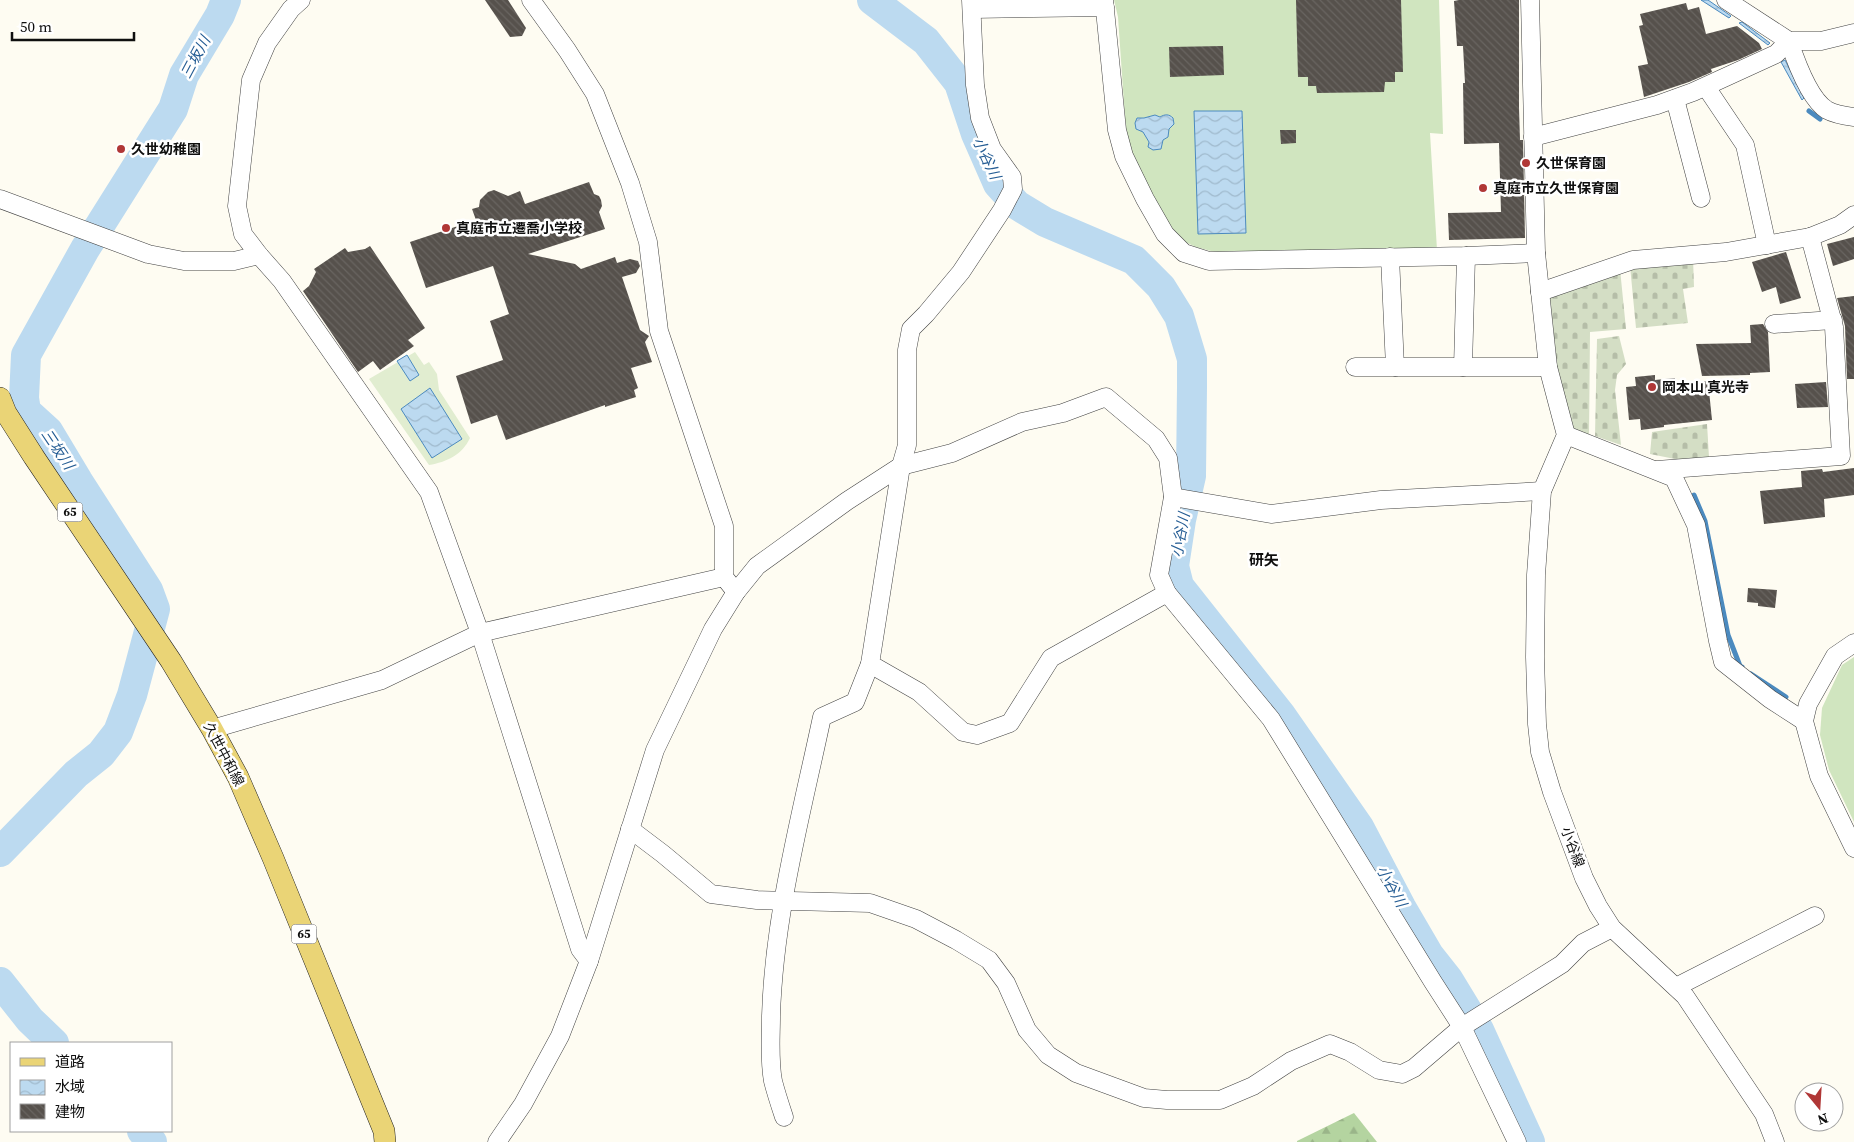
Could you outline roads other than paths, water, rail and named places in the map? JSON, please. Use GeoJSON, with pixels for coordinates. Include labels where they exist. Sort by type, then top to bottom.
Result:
{"type":"FeatureCollection","features":[{"type":"Feature","properties":{"kind":"main road","name":"久世中和線"},"geometry":{"type":"LineString","coordinates":[[0,398],[6,413],[34,457],[151,631],[212,729],[238,777],[384,1131],[385,1142]]}},
{"type":"Feature","properties":{"kind":"street"},"geometry":{"type":"LineString","coordinates":[[301,0],[291,9],[267,43],[251,80],[237,206],[243,234],[282,281],[429,492],[480,633],[580,949],[589,961]]}},
{"type":"Feature","properties":{"kind":"street"},"geometry":{"type":"LineString","coordinates":[[531,0],[567,50],[595,94],[630,183],[648,242],[659,331],[724,526],[724,577],[736,592]]}},
{"type":"Feature","properties":{"kind":"street"},"geometry":{"type":"LineString","coordinates":[[1530,0],[1536,253],[1548,367],[1566,435],[1674,478],[1696,525],[1718,641],[1724,662],[1770,699],[1804,721]]}},
{"type":"Feature","properties":{"kind":"street"},"geometry":{"type":"LineString","coordinates":[[1726,0],[1789,41],[1821,41],[1854,33]]}},
{"type":"Feature","properties":{"kind":"street"},"geometry":{"type":"LineString","coordinates":[[784,1117],[773,1080],[771,1039],[772,992],[783,902],[822,717],[855,702],[870,664],[901,466],[907,445],[907,350],[910,329],[926,314],[961,272],[1002,210],[1013,189],[1012,176],[992,149],[980,118],[974,85],[972,4],[1104,3],[1117,130],[1124,156],[1144,199],[1165,234],[1184,253],[1209,261],[1536,253]]}},
{"type":"Feature","properties":{"kind":"street"},"geometry":{"type":"LineString","coordinates":[[1533,137],[1675,99],[1706,87],[1776,54],[1789,41]]}},
{"type":"Feature","properties":{"kind":"street"},"geometry":{"type":"LineString","coordinates":[[1789,41],[1798,68],[1816,99],[1827,110],[1854,116]]}},
{"type":"Feature","properties":{"kind":"street"},"geometry":{"type":"LineString","coordinates":[[1706,87],[1745,145],[1767,245]]}},
{"type":"Feature","properties":{"kind":"street"},"geometry":{"type":"LineString","coordinates":[[1675,99],[1701,198]]}},
{"type":"Feature","properties":{"kind":"street"},"geometry":{"type":"LineString","coordinates":[[0,199],[148,254],[184,261],[234,261],[259,255]]}},
{"type":"Feature","properties":{"kind":"street"},"geometry":{"type":"LineString","coordinates":[[1540,292],[1633,260],[1726,252],[1810,237],[1840,225],[1854,215]]}},
{"type":"Feature","properties":{"kind":"street"},"geometry":{"type":"LineString","coordinates":[[1656,470],[1847,455],[1833,320],[1810,237]]}},
{"type":"Feature","properties":{"kind":"street"},"geometry":{"type":"LineString","coordinates":[[1463,367],[1466,256]]}},
{"type":"Feature","properties":{"kind":"street"},"geometry":{"type":"LineString","coordinates":[[1390,257],[1395,367]]}},
{"type":"Feature","properties":{"kind":"street"},"geometry":{"type":"LineString","coordinates":[[1774,324],[1833,320]]}},
{"type":"Feature","properties":{"kind":"street"},"geometry":{"type":"LineString","coordinates":[[1355,367],[1548,367]]}},
{"type":"Feature","properties":{"kind":"street"},"geometry":{"type":"LineString","coordinates":[[497,1142],[523,1104],[560,1036],[589,961],[655,750],[713,629],[736,592],[756,566],[846,501],[901,466],[952,453],[1022,422],[1063,413],[1106,397],[1156,438],[1168,458],[1172,497],[1159,575],[1167,593],[1271,719],[1432,982],[1462,1027],[1517,1142]]}},
{"type":"Feature","properties":{"kind":"street","name":"小谷線"},"geometry":{"type":"LineString","coordinates":[[1566,435],[1542,491],[1536,575],[1535,657],[1537,724],[1540,752],[1552,792],[1584,878],[1598,906],[1612,928],[1685,996],[1764,1114],[1775,1142]]}},
{"type":"Feature","properties":{"kind":"street"},"geometry":{"type":"LineString","coordinates":[[1172,497],[1271,514],[1381,500],[1542,491]]}},
{"type":"Feature","properties":{"kind":"street"},"geometry":{"type":"LineString","coordinates":[[212,729],[382,680],[480,633],[724,577]]}},
{"type":"Feature","properties":{"kind":"street"},"geometry":{"type":"LineString","coordinates":[[870,664],[919,692],[963,732],[977,735],[1010,723],[1051,658],[1167,593]]}},
{"type":"Feature","properties":{"kind":"street"},"geometry":{"type":"LineString","coordinates":[[1853,844],[1819,776],[1804,721],[1808,704],[1835,656],[1854,643]]}},
{"type":"Feature","properties":{"kind":"street"},"geometry":{"type":"LineString","coordinates":[[630,830],[663,854],[711,894],[783,902],[870,904],[916,919],[989,960],[1006,983],[1027,1030],[1048,1055],[1076,1073],[1144,1098],[1220,1100],[1253,1086],[1291,1061],[1330,1044],[1350,1052],[1379,1070],[1402,1074],[1414,1068],[1462,1027],[1562,964],[1583,943],[1612,928]]}},
{"type":"Feature","properties":{"kind":"street"},"geometry":{"type":"LineString","coordinates":[[1676,987],[1815,916]]}},
{"type":"Feature","properties":{"kind":"water"},"geometry":{"type":"Polygon","coordinates":[[[1701,0],[1708,0],[1731,16],[1729,18],[1701,0]]]}},
{"type":"Feature","properties":{"kind":"water"},"geometry":{"type":"Polygon","coordinates":[[[1742,22],[1770,43],[1768,45],[1739,23],[1742,22]]]}},
{"type":"Feature","properties":{"kind":"water"},"geometry":{"type":"Polygon","coordinates":[[[1785,60],[1804,98],[1802,100],[1781,62],[1785,60]]]}},
{"type":"Feature","properties":{"kind":"water"},"geometry":{"type":"Polygon","coordinates":[[[1194,111],[1242,111],[1246,233],[1198,234],[1194,111]]]}},
{"type":"Feature","properties":{"kind":"water"},"geometry":{"type":"Polygon","coordinates":[[[1155,115],[1160,117],[1170,116],[1173,118],[1174,124],[1169,129],[1168,137],[1163,140],[1161,149],[1153,150],[1148,147],[1149,142],[1143,132],[1136,129],[1135,123],[1137,118],[1155,115]]]}},
{"type":"Feature","properties":{"kind":"water"},"geometry":{"type":"Polygon","coordinates":[[[407,355],[419,375],[410,381],[397,361],[407,355]]]}},
{"type":"Feature","properties":{"kind":"water"},"geometry":{"type":"Polygon","coordinates":[[[430,388],[462,439],[432,458],[401,409],[430,388]]]}},
{"type":"Feature","properties":{"kind":"waterway","name":"三坂川"},"geometry":{"type":"LineString","coordinates":[[0,852],[76,774],[101,754],[118,732],[132,695],[155,609],[148,590],[48,431],[26,411],[24,398],[26,355],[85,249],[173,109],[184,75],[220,15],[226,0]]}},
{"type":"Feature","properties":{"kind":"waterway","name":"小谷川"},"geometry":{"type":"LineString","coordinates":[[872,0],[926,41],[959,83],[976,134],[998,184],[1017,205],[1045,222],[1134,260],[1161,287],[1179,316],[1192,359],[1191,476],[1181,520],[1174,566],[1179,586],[1281,715],[1359,827],[1401,907],[1429,955],[1448,979],[1479,1030],[1530,1142]]}},
{"type":"Feature","properties":{"kind":"waterway"},"geometry":{"type":"LineString","coordinates":[[1809,111],[1820,119]]}},
{"type":"Feature","properties":{"kind":"waterway"},"geometry":{"type":"LineString","coordinates":[[1694,495],[1705,521],[1728,635],[1742,667]]}},
{"type":"Feature","properties":{"kind":"waterway"},"geometry":{"type":"LineString","coordinates":[[1751,674],[1786,697]]}},
{"type":"Feature","properties":{"kind":"waterway","name":"三坂川"},"geometry":{"type":"LineString","coordinates":[[0,982],[30,1020],[53,1042]]}},
{"type":"Feature","properties":{"kind":"waterway","name":"三坂川"},"geometry":{"type":"LineString","coordinates":[[143,1132],[152,1142]]}},
{"type":"Feature","properties":{"kind":"place","name":"久世幼稚園"},"geometry":{"type":"Point","coordinates":[121,149]}},
{"type":"Feature","properties":{"kind":"place","name":"久世保育園"},"geometry":{"type":"Point","coordinates":[1526,163]}},
{"type":"Feature","properties":{"kind":"place","name":"真庭市立久世保育園"},"geometry":{"type":"Point","coordinates":[1483,188]}},
{"type":"Feature","properties":{"kind":"place","name":"真庭市立遷喬小学校"},"geometry":{"type":"Point","coordinates":[446,228]}},
{"type":"Feature","properties":{"kind":"place","name":"岡本山 真光寺"},"geometry":{"type":"Point","coordinates":[1652,387]}},
{"type":"Feature","properties":{"kind":"district","name":"研矢"},"geometry":{"type":"Point","coordinates":[1264,559]}}]}
